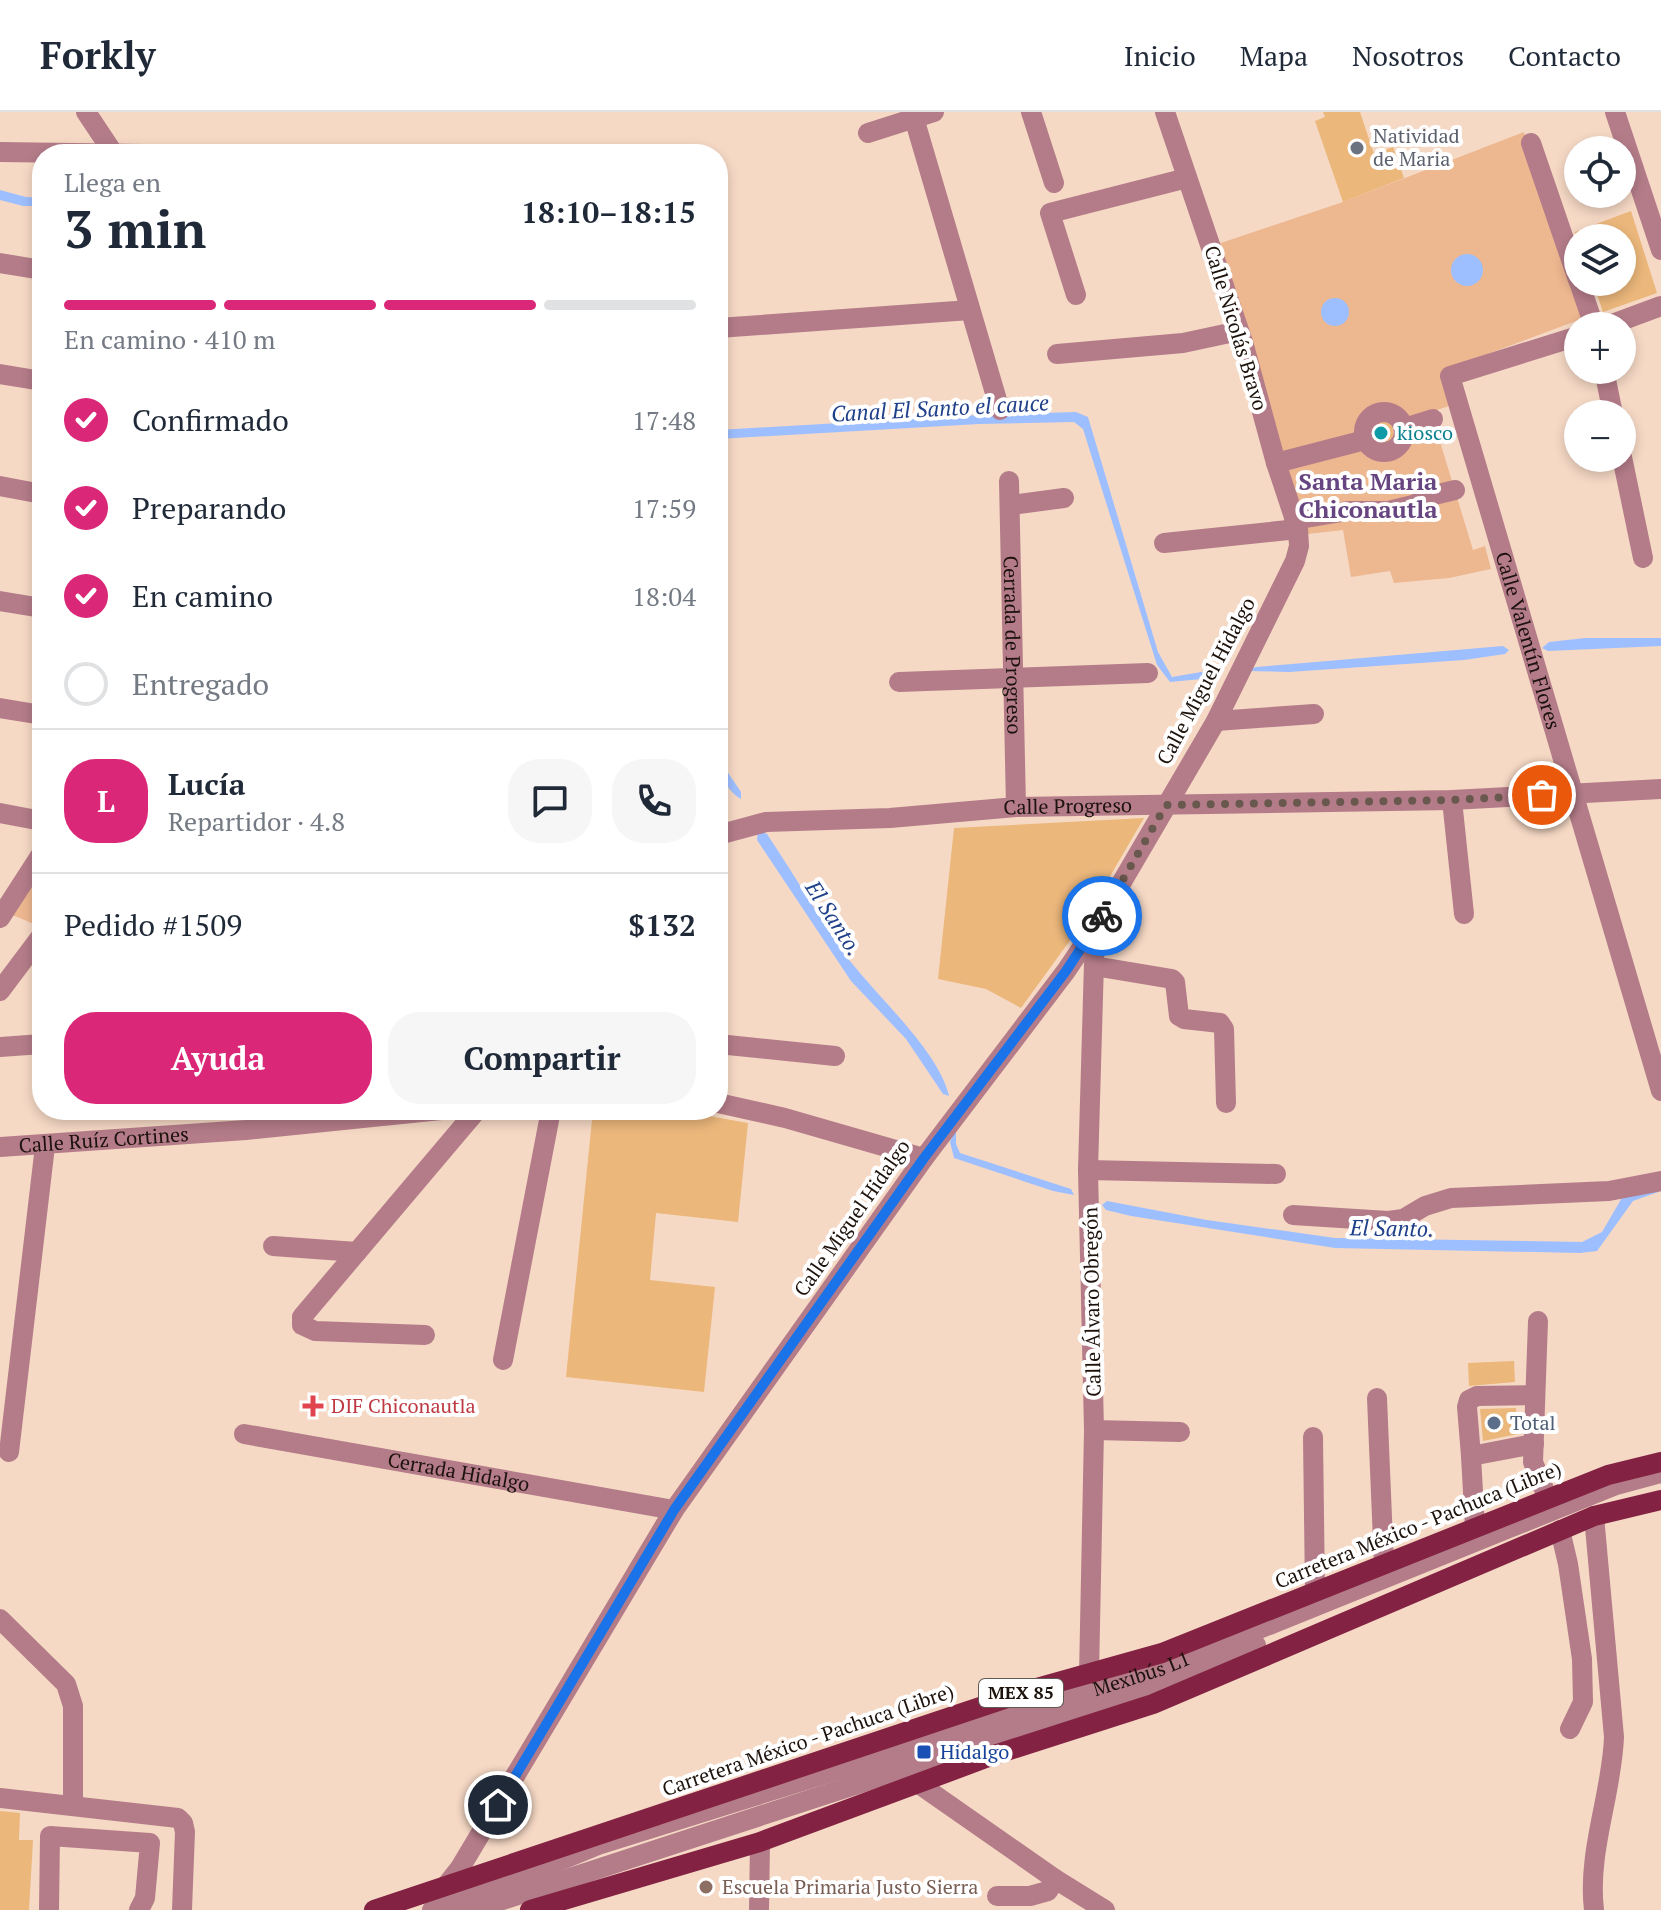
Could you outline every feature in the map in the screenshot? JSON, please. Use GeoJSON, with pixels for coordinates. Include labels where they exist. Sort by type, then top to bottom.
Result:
{"type":"FeatureCollection","features":[{"type":"Feature","properties":{"kind":"main road","name":"Carretera México - Pachuca (Libre)"},"geometry":{"type":"LineString","coordinates":[[374,1910],[1037,1688],[1162,1653],[1608,1475],[1661,1462]]}},
{"type":"Feature","properties":{"kind":"main road","name":"MEX 85"},"geometry":{"type":"LineString","coordinates":[[530,1910],[760,1842],[994,1755],[1153,1704],[1594,1516],[1661,1500]]}},
{"type":"Feature","properties":{"kind":"main road","name":"Calle Miguel Hidalgo"},"geometry":{"type":"LineString","coordinates":[[429,1910],[445,1887]]}},
{"type":"Feature","properties":{"kind":"street"},"geometry":{"type":"LineString","coordinates":[[86,112],[108,144]]}},
{"type":"Feature","properties":{"kind":"street"},"geometry":{"type":"LineString","coordinates":[[1031,112],[1054,183]]}},
{"type":"Feature","properties":{"kind":"street","name":"Calle Nicolás Bravo"},"geometry":{"type":"LineString","coordinates":[[1165,112],[1239,331],[1297,531]]}},
{"type":"Feature","properties":{"kind":"street"},"geometry":{"type":"LineString","coordinates":[[1615,112],[1661,250]]}},
{"type":"Feature","properties":{"kind":"street"},"geometry":{"type":"LineString","coordinates":[[868,133],[924,115],[970,310],[1000,410]]}},
{"type":"Feature","properties":{"kind":"street"},"geometry":{"type":"LineString","coordinates":[[1531,143],[1564,240]]}},
{"type":"Feature","properties":{"kind":"street"},"geometry":{"type":"LineString","coordinates":[[0,152],[32,152]]}},
{"type":"Feature","properties":{"kind":"street"},"geometry":{"type":"LineString","coordinates":[[1076,295],[1050,213],[1187,178]]}},
{"type":"Feature","properties":{"kind":"street"},"geometry":{"type":"LineString","coordinates":[[0,263],[32,268]]}},
{"type":"Feature","properties":{"kind":"street"},"geometry":{"type":"LineString","coordinates":[[1636,315],[1661,306]]}},
{"type":"Feature","properties":{"kind":"street"},"geometry":{"type":"LineString","coordinates":[[728,327],[970,310]]}},
{"type":"Feature","properties":{"kind":"street"},"geometry":{"type":"LineString","coordinates":[[1057,354],[1183,343],[1239,331]]}},
{"type":"Feature","properties":{"kind":"street","name":"Calle Valentín Flores"},"geometry":{"type":"LineString","coordinates":[[1564,340],[1450,376],[1661,1091]]}},
{"type":"Feature","properties":{"kind":"street"},"geometry":{"type":"LineString","coordinates":[[0,374],[32,379]]}},
{"type":"Feature","properties":{"kind":"street"},"geometry":{"type":"LineString","coordinates":[[1376,413],[1395,415],[1404,428],[1400,445],[1388,452],[1374,450],[1365,440],[1366,421],[1376,413]]}},
{"type":"Feature","properties":{"kind":"street"},"geometry":{"type":"LineString","coordinates":[[1404,428],[1433,419]]}},
{"type":"Feature","properties":{"kind":"street"},"geometry":{"type":"LineString","coordinates":[[1276,463],[1365,440]]}},
{"type":"Feature","properties":{"kind":"street"},"geometry":{"type":"LineString","coordinates":[[1625,472],[1643,558]]}},
{"type":"Feature","properties":{"kind":"street","name":"Cerrada de Progreso"},"geometry":{"type":"LineString","coordinates":[[1009,481],[1016,807]]}},
{"type":"Feature","properties":{"kind":"street"},"geometry":{"type":"LineString","coordinates":[[0,486],[32,492]]}},
{"type":"Feature","properties":{"kind":"street"},"geometry":{"type":"LineString","coordinates":[[1164,543],[1297,531],[1348,511],[1388,511],[1455,490]]}},
{"type":"Feature","properties":{"kind":"street"},"geometry":{"type":"LineString","coordinates":[[1011,505],[1064,498]]}},
{"type":"Feature","properties":{"kind":"street","name":"Calle Miguel Hidalgo"},"geometry":{"type":"LineString","coordinates":[[445,1887],[460,1868],[674,1510],[924,1158],[1095,928],[1216,721],[1295,561],[1297,531]]}},
{"type":"Feature","properties":{"kind":"street"},"geometry":{"type":"LineString","coordinates":[[0,601],[32,606]]}},
{"type":"Feature","properties":{"kind":"street"},"geometry":{"type":"LineString","coordinates":[[899,682],[1148,673]]}},
{"type":"Feature","properties":{"kind":"street"},"geometry":{"type":"LineString","coordinates":[[0,708],[32,713]]}},
{"type":"Feature","properties":{"kind":"street"},"geometry":{"type":"LineString","coordinates":[[1216,721],[1314,714]]}},
{"type":"Feature","properties":{"kind":"street","name":"Calle Progreso"},"geometry":{"type":"LineString","coordinates":[[728,832],[766,822],[890,818],[1016,807],[1452,800],[1661,789]]}},
{"type":"Feature","properties":{"kind":"street"},"geometry":{"type":"LineString","coordinates":[[1452,800],[1464,914]]}},
{"type":"Feature","properties":{"kind":"street"},"geometry":{"type":"LineString","coordinates":[[0,813],[32,819]]}},
{"type":"Feature","properties":{"kind":"street"},"geometry":{"type":"LineString","coordinates":[[0,918],[32,868]]}},
{"type":"Feature","properties":{"kind":"street","name":"Calle Álvaro Obregón"},"geometry":{"type":"LineString","coordinates":[[1089,1675],[1094,1430],[1088,1170],[1095,928]]}},
{"type":"Feature","properties":{"kind":"street"},"geometry":{"type":"LineString","coordinates":[[0,991],[32,949]]}},
{"type":"Feature","properties":{"kind":"street"},"geometry":{"type":"LineString","coordinates":[[1094,966],[1172,979],[1179,1016],[1220,1023],[1224,1029],[1226,1103]]}},
{"type":"Feature","properties":{"kind":"street"},"geometry":{"type":"LineString","coordinates":[[0,1047],[32,1045]]}},
{"type":"Feature","properties":{"kind":"street"},"geometry":{"type":"LineString","coordinates":[[728,1045],[835,1056]]}},
{"type":"Feature","properties":{"kind":"street"},"geometry":{"type":"LineString","coordinates":[[728,1105],[785,1118],[924,1158]]}},
{"type":"Feature","properties":{"kind":"street","name":"Calle Ruíz Cortines"},"geometry":{"type":"LineString","coordinates":[[0,1147],[246,1130],[330,1120]]}},
{"type":"Feature","properties":{"kind":"street"},"geometry":{"type":"LineString","coordinates":[[425,1335],[315,1331],[302,1325],[302,1317],[469,1120]]}},
{"type":"Feature","properties":{"kind":"street"},"geometry":{"type":"LineString","coordinates":[[503,1360],[549,1120]]}},
{"type":"Feature","properties":{"kind":"street"},"geometry":{"type":"LineString","coordinates":[[9,1452],[45,1146]]}},
{"type":"Feature","properties":{"kind":"street"},"geometry":{"type":"LineString","coordinates":[[1088,1170],[1276,1174]]}},
{"type":"Feature","properties":{"kind":"street"},"geometry":{"type":"LineString","coordinates":[[1293,1215],[1388,1221],[1403,1219],[1425,1206],[1451,1198],[1609,1191],[1661,1181]]}},
{"type":"Feature","properties":{"kind":"street"},"geometry":{"type":"LineString","coordinates":[[273,1246],[357,1252]]}},
{"type":"Feature","properties":{"kind":"street"},"geometry":{"type":"LineString","coordinates":[[1538,1321],[1533,1462],[1548,1499]]}},
{"type":"Feature","properties":{"kind":"street"},"geometry":{"type":"LineString","coordinates":[[1475,1528],[1469,1400],[1477,1396],[1535,1395]]}},
{"type":"Feature","properties":{"kind":"street"},"geometry":{"type":"LineString","coordinates":[[1377,1398],[1384,1565]]}},
{"type":"Feature","properties":{"kind":"street"},"geometry":{"type":"LineString","coordinates":[[1094,1430],[1180,1432]]}},
{"type":"Feature","properties":{"kind":"street","name":"Cerrada Hidalgo"},"geometry":{"type":"LineString","coordinates":[[244,1434],[674,1510]]}},
{"type":"Feature","properties":{"kind":"street"},"geometry":{"type":"LineString","coordinates":[[1313,1437],[1315,1593]]}},
{"type":"Feature","properties":{"kind":"street"},"geometry":{"type":"LineString","coordinates":[[1471,1456],[1534,1444]]}},
{"type":"Feature","properties":{"kind":"street","name":"Mexibús L1"},"geometry":{"type":"LineString","coordinates":[[429,1910],[469,1898],[612,1841],[1160,1669],[1616,1485],[1661,1473]]}},
{"type":"Feature","properties":{"kind":"street","name":"Mexibús L1"},"geometry":{"type":"LineString","coordinates":[[471,1910],[1158,1686],[1622,1491],[1661,1482]]}},
{"type":"Feature","properties":{"kind":"street"},"geometry":{"type":"LineString","coordinates":[[1594,1516],[1614,1737],[1613,1761],[1597,1845],[1592,1895],[1594,1910]]}},
{"type":"Feature","properties":{"kind":"street"},"geometry":{"type":"LineString","coordinates":[[1560,1530],[1582,1659],[1583,1702],[1570,1729]]}},
{"type":"Feature","properties":{"kind":"street"},"geometry":{"type":"LineString","coordinates":[[0,1619],[66,1684],[73,1706],[73,1806]]}},
{"type":"Feature","properties":{"kind":"street"},"geometry":{"type":"LineString","coordinates":[[919,1784],[1105,1910]]}},
{"type":"Feature","properties":{"kind":"street"},"geometry":{"type":"LineString","coordinates":[[0,1798],[178,1818],[185,1832],[182,1910]]}},
{"type":"Feature","properties":{"kind":"street"},"geometry":{"type":"LineString","coordinates":[[49,1910],[50,1836],[150,1843],[145,1898],[139,1910]]}},
{"type":"Feature","properties":{"kind":"street"},"geometry":{"type":"LineString","coordinates":[[759,1910],[760,1842]]}},
{"type":"Feature","properties":{"kind":"street"},"geometry":{"type":"LineString","coordinates":[[997,1896],[1030,1896],[1048,1891],[1055,1879]]}},
{"type":"Feature","properties":{"kind":"shaded area"},"geometry":{"type":"Polygon","coordinates":[[[1524,132],[1564,256],[1564,296],[1577,296],[1582,312],[1564,312],[1564,325],[1442,371],[1452,405],[1431,412],[1473,550],[1485,546],[1491,569],[1449,578],[1394,583],[1390,571],[1351,577],[1343,530],[1299,535],[1206,248],[1343,202],[1524,132]]]}},
{"type":"Feature","properties":{"kind":"shaded area"},"geometry":{"type":"Polygon","coordinates":[[[32,880],[32,923],[10,914],[32,880]]]}},
{"type":"Feature","properties":{"kind":"water"},"geometry":{"type":"Polygon","coordinates":[[[0,190],[32,197],[32,206],[23,206],[0,200],[0,190]]]}},
{"type":"Feature","properties":{"kind":"water"},"geometry":{"type":"Polygon","coordinates":[[[1467,254],[1479,258],[1483,270],[1479,282],[1467,286],[1455,282],[1451,270],[1455,258],[1467,254]]]}},
{"type":"Feature","properties":{"kind":"water"},"geometry":{"type":"Polygon","coordinates":[[[1335,298],[1345,302],[1349,312],[1345,322],[1335,326],[1325,322],[1321,312],[1325,302],[1335,298]]]}},
{"type":"Feature","properties":{"kind":"water"},"geometry":{"type":"Polygon","coordinates":[[[1076,412],[1088,417],[1158,652],[1172,677],[1213,670],[1216,674],[1212,678],[1170,682],[1157,665],[1083,429],[1074,422],[979,424],[728,438],[728,429],[1076,412]]]}},
{"type":"Feature","properties":{"kind":"water"},"geometry":{"type":"Polygon","coordinates":[[[1585,638],[1661,638],[1661,646],[1548,651],[1542,648],[1549,642],[1585,638]]]}},
{"type":"Feature","properties":{"kind":"water"},"geometry":{"type":"Polygon","coordinates":[[[1503,646],[1509,650],[1505,654],[1464,660],[1289,672],[1247,671],[1256,667],[1503,646]]]}},
{"type":"Feature","properties":{"kind":"water"},"geometry":{"type":"Polygon","coordinates":[[[728,773],[741,792],[741,799],[728,786],[728,773]]]}},
{"type":"Feature","properties":{"kind":"water"},"geometry":{"type":"Polygon","coordinates":[[[758,830],[767,834],[844,953],[919,1041],[943,1078],[949,1096],[943,1094],[906,1039],[851,981],[757,840],[758,830]]]}},
{"type":"Feature","properties":{"kind":"water"},"geometry":{"type":"Polygon","coordinates":[[[956,1127],[956,1144],[960,1153],[1071,1189],[1074,1195],[954,1158],[950,1142],[956,1127]]]}},
{"type":"Feature","properties":{"kind":"water"},"geometry":{"type":"Polygon","coordinates":[[[1661,1191],[1633,1201],[1597,1251],[1580,1253],[1335,1248],[1131,1216],[1106,1210],[1102,1205],[1107,1201],[1207,1220],[1335,1238],[1582,1242],[1602,1232],[1623,1196],[1661,1191]]]}},
{"type":"Feature","properties":{"kind":"building","name":"Natividad de Maria"},"geometry":{"type":"Polygon","coordinates":[[[1323,112],[1360,112],[1374,154],[1393,147],[1404,178],[1343,202],[1315,121],[1325,117],[1323,112]]]}},
{"type":"Feature","properties":{"kind":"building"},"geometry":{"type":"Polygon","coordinates":[[[1631,211],[1635,224],[1596,224],[1631,211]]]}},
{"type":"Feature","properties":{"kind":"building"},"geometry":{"type":"Polygon","coordinates":[[[1636,227],[1657,293],[1603,312],[1598,296],[1636,296],[1636,227]]]}},
{"type":"Feature","properties":{"kind":"building","name":"kiosco"},"geometry":{"type":"Polygon","coordinates":[[[1384,420],[1391,425],[1393,436],[1387,442],[1379,443],[1371,429],[1375,422],[1384,420]]]}},
{"type":"Feature","properties":{"kind":"building"},"geometry":{"type":"Polygon","coordinates":[[[1144,818],[1084,921],[1021,1008],[986,989],[938,979],[954,828],[1144,818]]]}},
{"type":"Feature","properties":{"kind":"building"},"geometry":{"type":"Polygon","coordinates":[[[728,1119],[748,1123],[738,1222],[656,1213],[650,1280],[715,1287],[704,1392],[566,1377],[592,1120],[728,1119]]]}},
{"type":"Feature","properties":{"kind":"building","name":"Total"},"geometry":{"type":"Polygon","coordinates":[[[1514,1361],[1515,1382],[1469,1386],[1468,1363],[1514,1361]]]}},
{"type":"Feature","properties":{"kind":"building"},"geometry":{"type":"Polygon","coordinates":[[[1516,1408],[1518,1434],[1483,1441],[1480,1409],[1516,1408]]]}},
{"type":"Feature","properties":{"kind":"building"},"geometry":{"type":"Polygon","coordinates":[[[0,1811],[20,1813],[19,1840],[33,1840],[29,1910],[0,1910],[0,1811]]]}},
{"type":"Feature","properties":{"kind":"way so far"},"geometry":{"type":"LineString","coordinates":[[1102,916],[1166,805],[1452,800],[1542,795]]}},
{"type":"Feature","properties":{"kind":"place","name":"Natividad de Maria"},"geometry":{"type":"Point","coordinates":[1357,148]}},
{"type":"Feature","properties":{"kind":"place","name":"kiosco"},"geometry":{"type":"Point","coordinates":[1381,433]}},
{"type":"Feature","properties":{"kind":"place","name":"DIF Chiconautla"},"geometry":{"type":"Point","coordinates":[313,1406]}},
{"type":"Feature","properties":{"kind":"place","name":"Total"},"geometry":{"type":"Point","coordinates":[1494,1423]}},
{"type":"Feature","properties":{"kind":"place","name":"Hidalgo"},"geometry":{"type":"Point","coordinates":[924,1752]}},
{"type":"Feature","properties":{"kind":"place","name":"Escuela Primaria Justo Sierra"},"geometry":{"type":"Point","coordinates":[706,1887]}},
{"type":"Feature","properties":{"kind":"district","name":"Santa Maria Chiconautla"},"geometry":{"type":"Point","coordinates":[1368,496]}},
{"type":"Feature","properties":{"kind":"route"},"geometry":{"type":"LineString","coordinates":[[498,1805],[674,1510],[924,1158],[1066,971],[1102,916]]}},
{"type":"Feature","properties":{"kind":"water label","name":"Canal El Santo el cauce"},"geometry":{"type":"Point","coordinates":[940,408]}},
{"type":"Feature","properties":{"kind":"water label","name":"El Santo."},"geometry":{"type":"Point","coordinates":[834,918]}},
{"type":"Feature","properties":{"kind":"water label","name":"El Santo."},"geometry":{"type":"Point","coordinates":[1392,1228]}}]}
